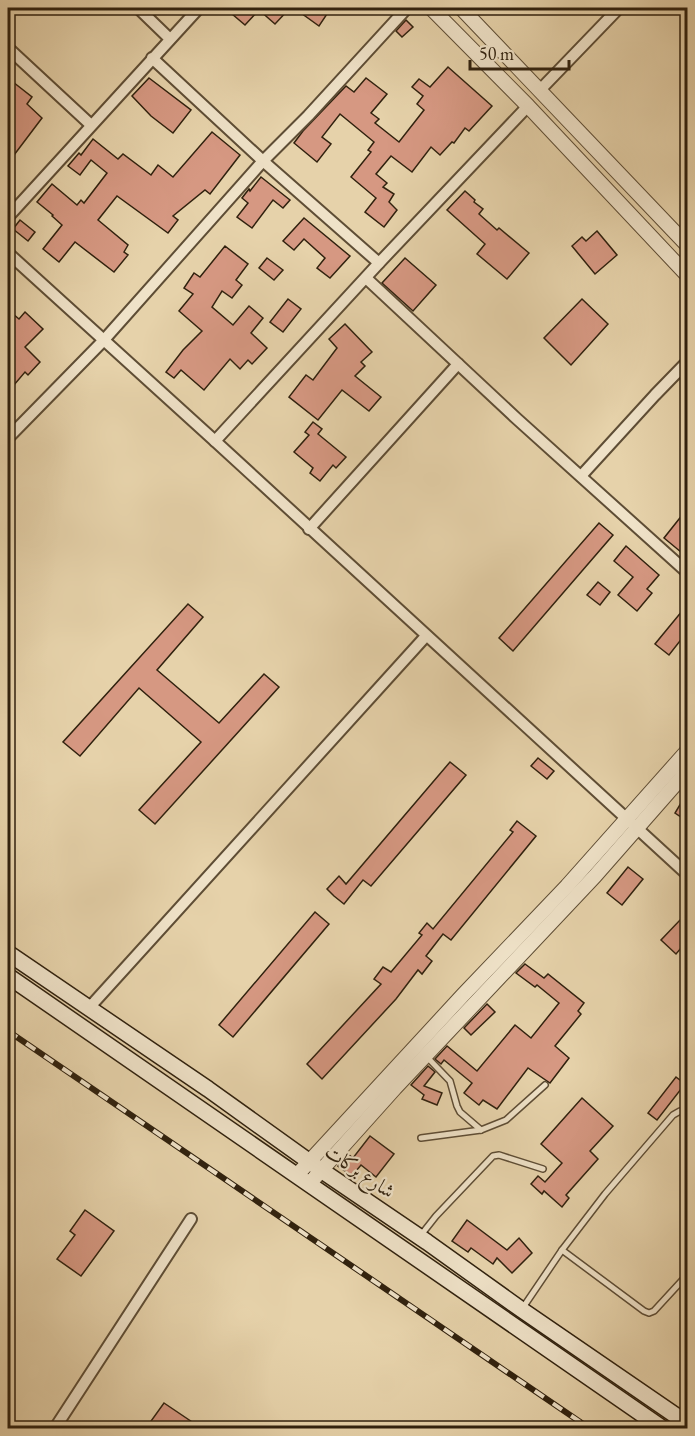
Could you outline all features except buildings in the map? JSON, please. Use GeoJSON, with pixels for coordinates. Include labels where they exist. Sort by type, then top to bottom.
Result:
{"type":"FeatureCollection","features":[{"type":"Feature","properties":{"kind":"main road","name":"شارع بركات"},"geometry":{"type":"LineString","coordinates":[[8,953],[208,1089],[687,1424]]}},
{"type":"Feature","properties":{"kind":"main road","name":"شارع بركات"},"geometry":{"type":"LineString","coordinates":[[8,976],[662,1428]]}},
{"type":"Feature","properties":{"kind":"street"},"geometry":{"type":"LineString","coordinates":[[138,8],[169,39]]}},
{"type":"Feature","properties":{"kind":"street"},"geometry":{"type":"LineString","coordinates":[[8,217],[198,8]]}},
{"type":"Feature","properties":{"kind":"street"},"geometry":{"type":"LineString","coordinates":[[8,438],[103,341],[263,160],[308,116],[407,8]]}},
{"type":"Feature","properties":{"kind":"street"},"geometry":{"type":"LineString","coordinates":[[431,8],[528,106],[687,276]]}},
{"type":"Feature","properties":{"kind":"street"},"geometry":{"type":"LineString","coordinates":[[461,8],[687,246]]}},
{"type":"Feature","properties":{"kind":"street"},"geometry":{"type":"LineString","coordinates":[[540,90],[619,8]]}},
{"type":"Feature","properties":{"kind":"street"},"geometry":{"type":"LineString","coordinates":[[8,48],[91,124]]}},
{"type":"Feature","properties":{"kind":"street"},"geometry":{"type":"LineString","coordinates":[[152,58],[380,263]]}},
{"type":"Feature","properties":{"kind":"street"},"geometry":{"type":"LineString","coordinates":[[215,441],[528,106]]}},
{"type":"Feature","properties":{"kind":"street"},"geometry":{"type":"LineString","coordinates":[[8,253],[687,875]]}},
{"type":"Feature","properties":{"kind":"street"},"geometry":{"type":"LineString","coordinates":[[366,278],[687,573]]}},
{"type":"Feature","properties":{"kind":"street"},"geometry":{"type":"LineString","coordinates":[[581,476],[687,361]]}},
{"type":"Feature","properties":{"kind":"street"},"geometry":{"type":"LineString","coordinates":[[309,529],[458,364]]}},
{"type":"Feature","properties":{"kind":"street"},"geometry":{"type":"LineString","coordinates":[[88,1009],[426,636]]}},
{"type":"Feature","properties":{"kind":"street"},"geometry":{"type":"LineString","coordinates":[[315,1166],[426,1056],[631,825],[687,750]]}},
{"type":"Feature","properties":{"kind":"street"},"geometry":{"type":"LineString","coordinates":[[303,1179],[463,995],[567,886],[687,770]]}},
{"type":"Feature","properties":{"kind":"street"},"geometry":{"type":"LineString","coordinates":[[56,1428],[191,1219]]}},
{"type":"Feature","properties":{"kind":"lane"},"geometry":{"type":"LineString","coordinates":[[426,1056],[450,1081],[460,1112],[481,1130]]}},
{"type":"Feature","properties":{"kind":"lane"},"geometry":{"type":"LineString","coordinates":[[421,1138],[481,1130],[506,1120],[545,1084]]}},
{"type":"Feature","properties":{"kind":"lane"},"geometry":{"type":"LineString","coordinates":[[522,1310],[562,1250],[605,1194],[673,1115],[680,1111],[687,1112]]}},
{"type":"Feature","properties":{"kind":"lane"},"geometry":{"type":"LineString","coordinates":[[420,1237],[436,1216],[493,1156],[499,1155],[543,1169]]}},
{"type":"Feature","properties":{"kind":"lane"},"geometry":{"type":"LineString","coordinates":[[562,1250],[649,1313],[654,1311],[687,1274]]}},
{"type":"Feature","properties":{"kind":"railway"},"geometry":{"type":"LineString","coordinates":[[8,1031],[589,1428]]}}]}
